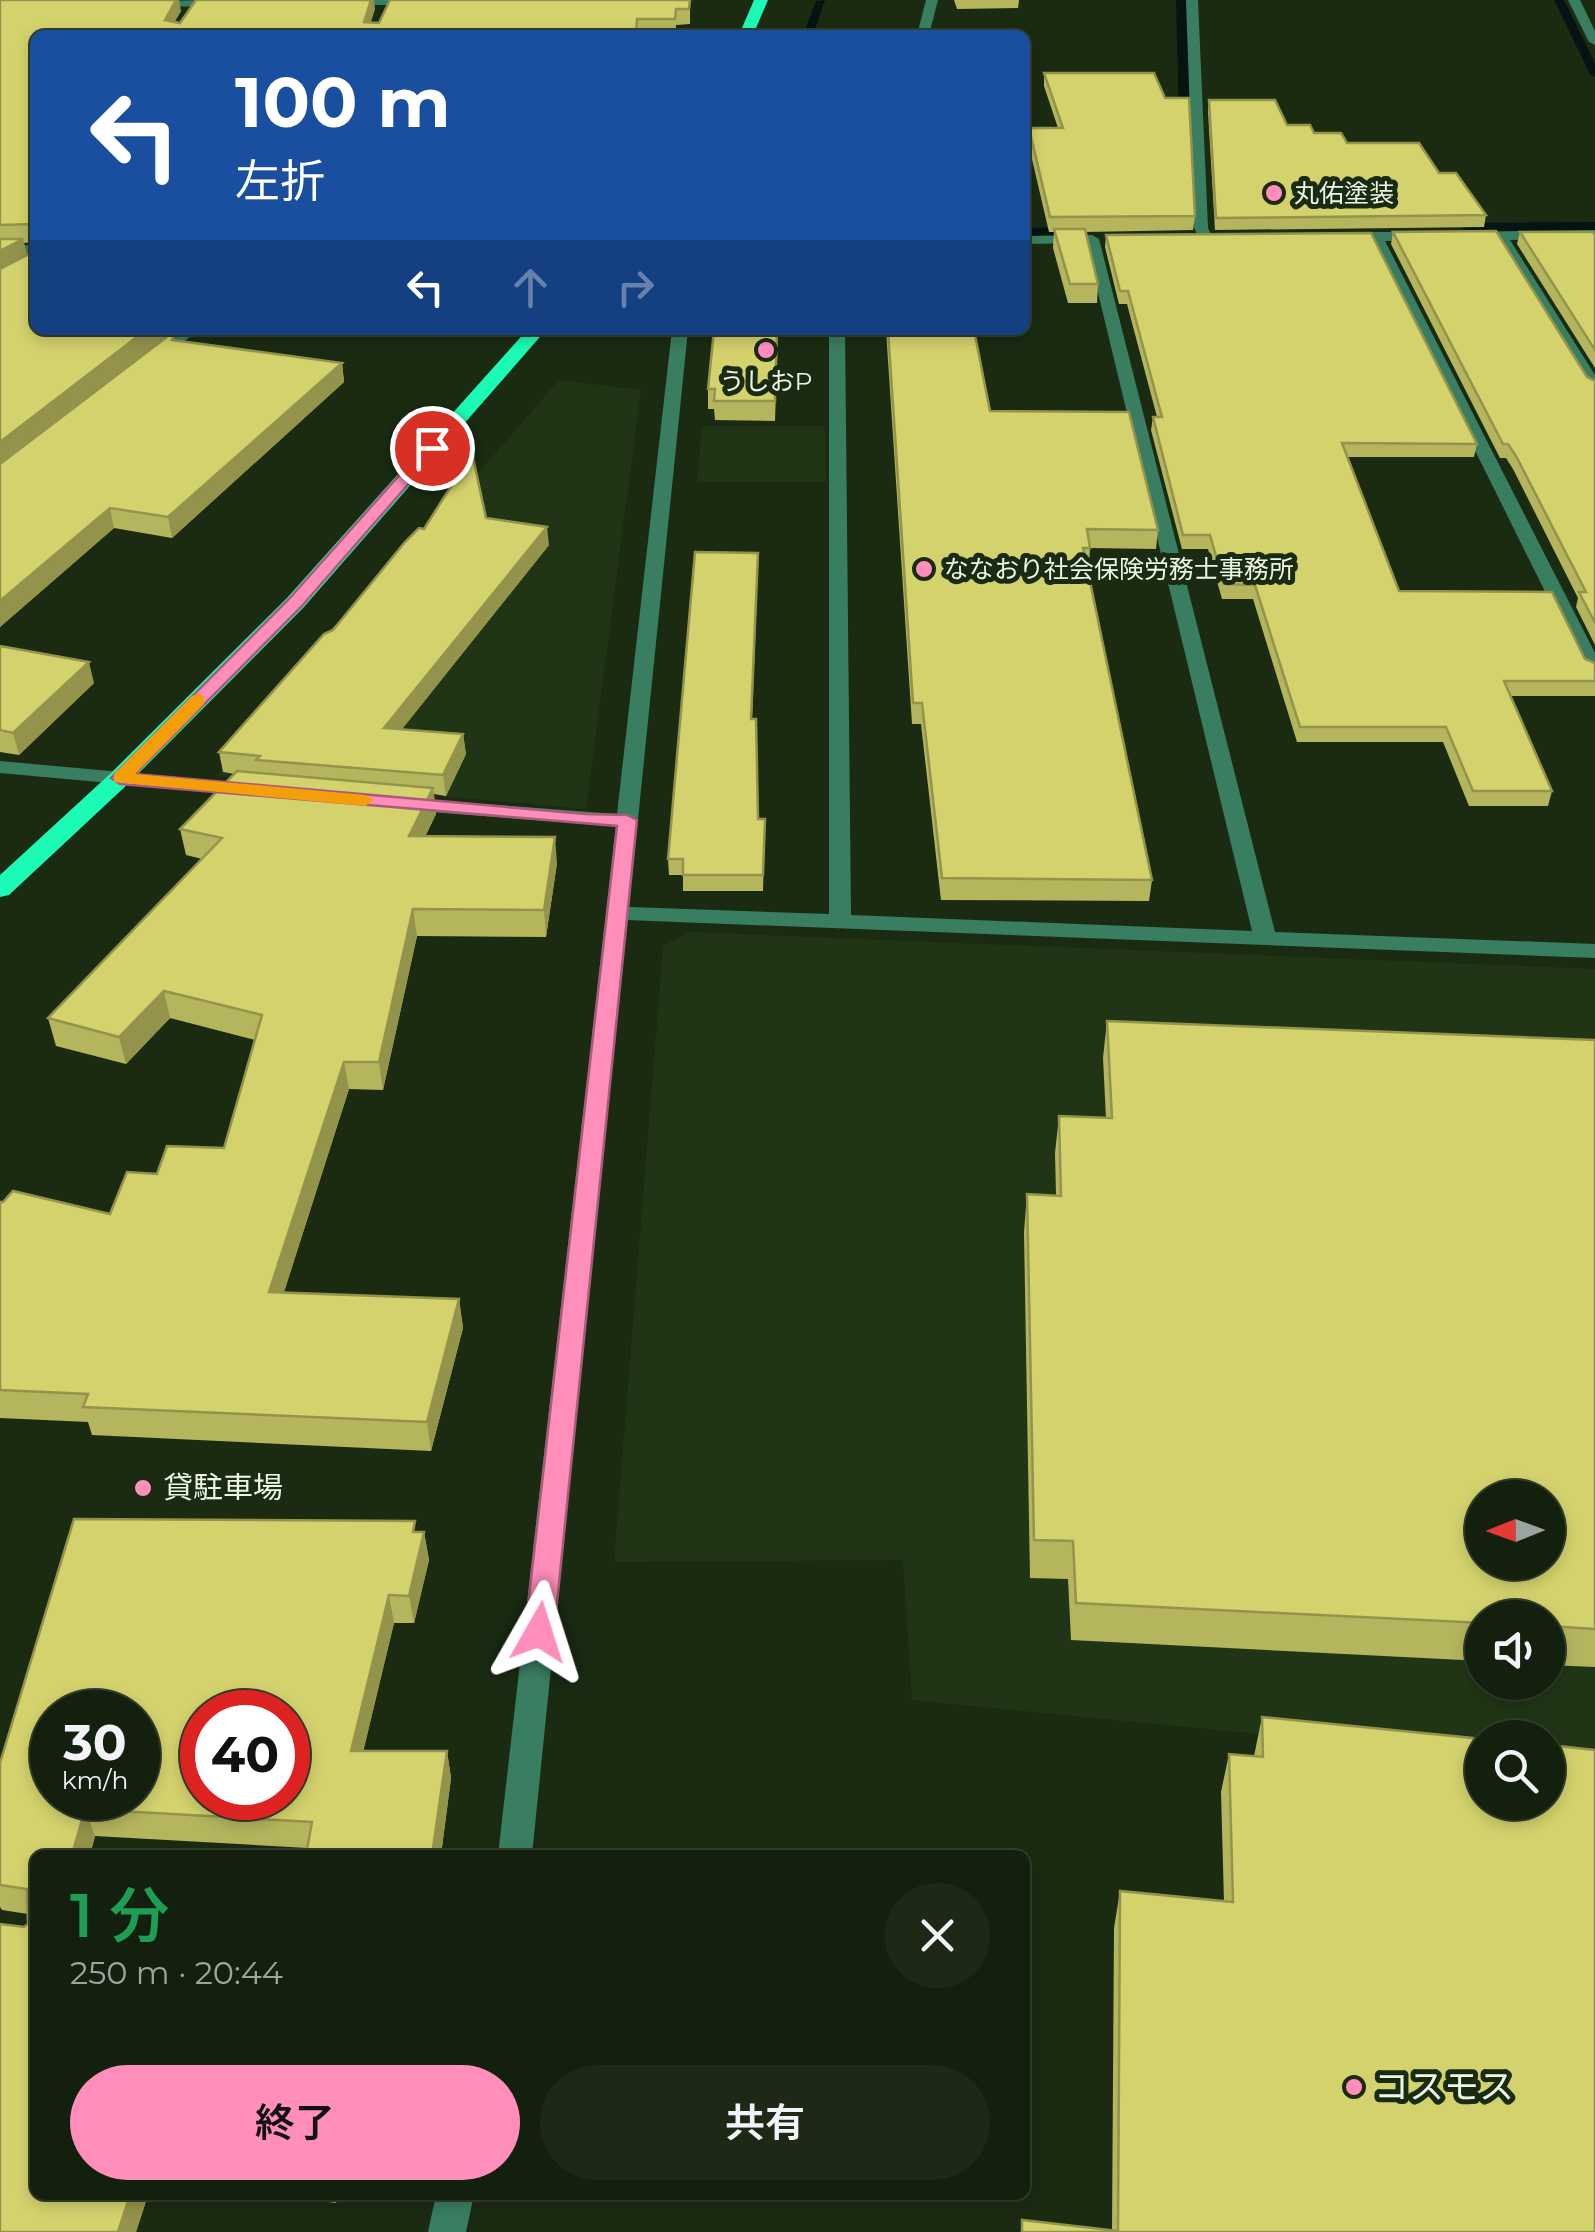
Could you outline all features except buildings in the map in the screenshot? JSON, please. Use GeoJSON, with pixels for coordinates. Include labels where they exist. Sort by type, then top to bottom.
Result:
{"type":"FeatureCollection","features":[{"type":"Feature","properties":{"kind":"highway"},"geometry":{"type":"LineString","coordinates":[[748,30],[761,0]]}},
{"type":"Feature","properties":{"kind":"highway"},"geometry":{"type":"LineString","coordinates":[[0,889],[120,778],[295,603],[532,335]]}},
{"type":"Feature","properties":{"kind":"street"},"geometry":{"type":"LineString","coordinates":[[924,30],[932,0]]}},
{"type":"Feature","properties":{"kind":"street"},"geometry":{"type":"LineString","coordinates":[[1192,0],[1201,228],[1206,238]]}},
{"type":"Feature","properties":{"kind":"street"},"geometry":{"type":"LineString","coordinates":[[1574,0],[1595,42]]}},
{"type":"Feature","properties":{"kind":"street"},"geometry":{"type":"LineString","coordinates":[[381,18],[387,1]]}},
{"type":"Feature","properties":{"kind":"street"},"geometry":{"type":"LineString","coordinates":[[186,19],[196,2]]}},
{"type":"Feature","properties":{"kind":"street"},"geometry":{"type":"LineString","coordinates":[[330,2],[425,2]]}},
{"type":"Feature","properties":{"kind":"street"},"geometry":{"type":"LineString","coordinates":[[137,4],[234,3]]}},
{"type":"Feature","properties":{"kind":"street"},"geometry":{"type":"LineString","coordinates":[[1319,237],[1595,234]]}},
{"type":"Feature","properties":{"kind":"street"},"geometry":{"type":"LineString","coordinates":[[1500,235],[1595,388]]}},
{"type":"Feature","properties":{"kind":"street"},"geometry":{"type":"LineString","coordinates":[[1376,236],[1595,672]]}},
{"type":"Feature","properties":{"kind":"street"},"geometry":{"type":"LineString","coordinates":[[1187,238],[1224,238]]}},
{"type":"Feature","properties":{"kind":"street"},"geometry":{"type":"LineString","coordinates":[[1030,240],[1102,239],[1264,937]]}},
{"type":"Feature","properties":{"kind":"street"},"geometry":{"type":"LineString","coordinates":[[0,250],[30,249]]}},
{"type":"Feature","properties":{"kind":"street"},"geometry":{"type":"LineString","coordinates":[[132,376],[184,335]]}},
{"type":"Feature","properties":{"kind":"street"},"geometry":{"type":"LineString","coordinates":[[516,1850],[679,335]]}},
{"type":"Feature","properties":{"kind":"street"},"geometry":{"type":"LineString","coordinates":[[837,335],[840,920]]}},
{"type":"Feature","properties":{"kind":"street"},"geometry":{"type":"LineString","coordinates":[[0,767],[272,792]]}},
{"type":"Feature","properties":{"kind":"street"},"geometry":{"type":"LineString","coordinates":[[389,802],[627,820]]}},
{"type":"Feature","properties":{"kind":"street"},"geometry":{"type":"LineString","coordinates":[[617,913],[1595,950]]}},
{"type":"Feature","properties":{"kind":"street"},"geometry":{"type":"LineString","coordinates":[[447,2232],[454,2200]]}},
{"type":"Feature","properties":{"kind":"shaded area"},"geometry":{"type":"Polygon","coordinates":[[[559,380],[641,390],[586,809],[216,776],[559,380]]]}},
{"type":"Feature","properties":{"kind":"shaded area"},"geometry":{"type":"Polygon","coordinates":[[[702,426],[825,426],[826,482],[697,482],[702,426]]]}},
{"type":"Feature","properties":{"kind":"shaded area"},"geometry":{"type":"Polygon","coordinates":[[[690,932],[1595,969],[1595,1767],[1565,1764],[1565,1720],[1465,1720],[1465,1754],[912,1700],[903,1560],[614,1562],[663,946],[690,932]]]}},
{"type":"Feature","properties":{"kind":"waterway"},"geometry":{"type":"LineString","coordinates":[[1181,0],[1185,119]]}},
{"type":"Feature","properties":{"kind":"waterway"},"geometry":{"type":"LineString","coordinates":[[1559,0],[1595,74]]}},
{"type":"Feature","properties":{"kind":"waterway"},"geometry":{"type":"LineString","coordinates":[[810,30],[821,1]]}},
{"type":"Feature","properties":{"kind":"waterway"},"geometry":{"type":"LineString","coordinates":[[1467,227],[1595,226]]}},
{"type":"Feature","properties":{"kind":"waterway"},"geometry":{"type":"LineString","coordinates":[[1030,232],[1076,231]]}},
{"type":"Feature","properties":{"kind":"slow traffic"},"geometry":{"type":"LineString","coordinates":[[198,700],[120,778],[365,800]]}},
{"type":"Feature","properties":{"kind":"place","name":"丸佑塗装"},"geometry":{"type":"Point","coordinates":[1274,193]}},
{"type":"Feature","properties":{"kind":"place","name":"うしおP"},"geometry":{"type":"Point","coordinates":[766,350]}},
{"type":"Feature","properties":{"kind":"place","name":"ななおり社会保険労務士事務所"},"geometry":{"type":"Point","coordinates":[924,569]}},
{"type":"Feature","properties":{"kind":"place","name":"貸駐車場"},"geometry":{"type":"Point","coordinates":[143,1488]}},
{"type":"Feature","properties":{"kind":"place","name":"コスモス"},"geometry":{"type":"Point","coordinates":[1354,2087]}},
{"type":"Feature","properties":{"kind":"route"},"geometry":{"type":"LineString","coordinates":[[432,448],[295,603],[120,778],[585,820],[627,820],[539,1632]]}}]}
